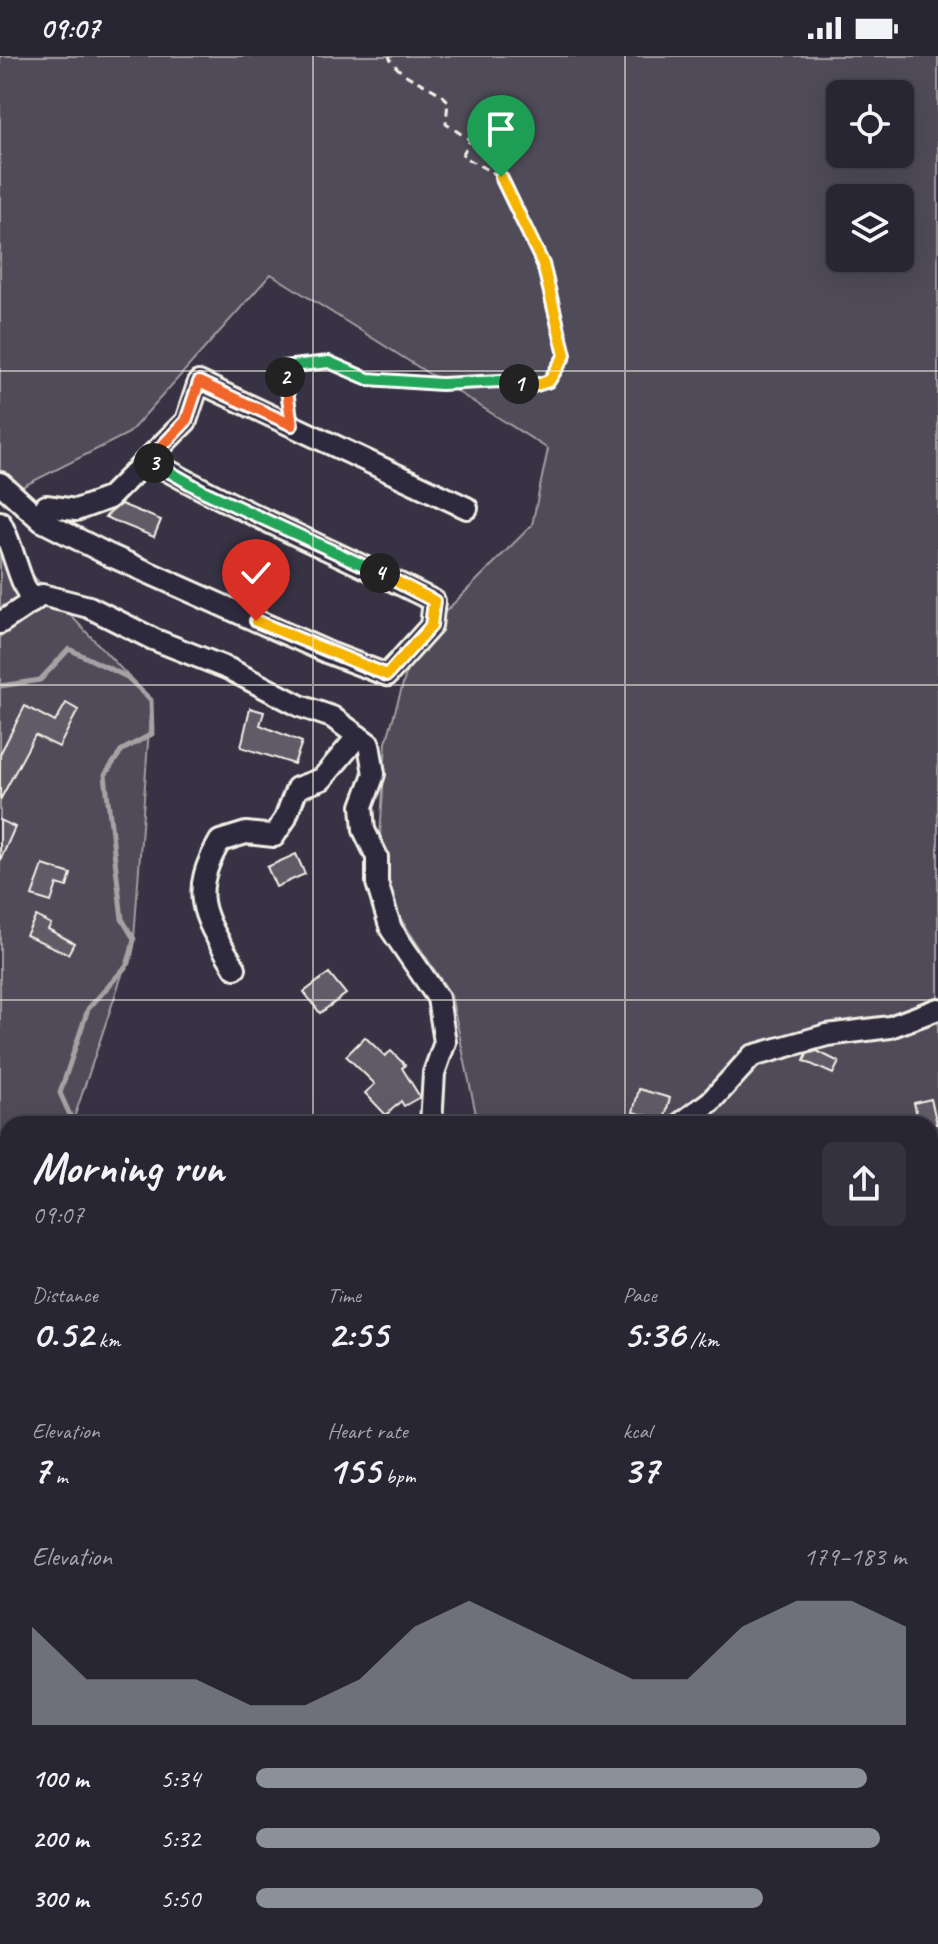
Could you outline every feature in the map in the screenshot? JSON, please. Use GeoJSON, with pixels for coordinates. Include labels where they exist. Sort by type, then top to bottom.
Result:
{"type":"FeatureCollection","features":[{"type":"Feature","properties":{"kind":"street"},"geometry":{"type":"LineString","coordinates":[[46,506],[76,510],[109,498],[186,421],[199,382],[467,508]]}},
{"type":"Feature","properties":{"kind":"street"},"geometry":{"type":"LineString","coordinates":[[0,483],[42,521],[109,555],[329,653],[387,675],[431,626],[434,601],[325,546],[203,491],[149,460]]}},
{"type":"Feature","properties":{"kind":"street"},"geometry":{"type":"LineString","coordinates":[[0,522],[11,544],[17,576],[32,602]]}},
{"type":"Feature","properties":{"kind":"street"},"geometry":{"type":"LineString","coordinates":[[0,623],[42,595],[89,607],[153,639],[229,669],[300,706],[332,717],[369,744],[374,757],[374,774],[362,806],[364,830],[377,857],[377,883],[391,929],[438,998],[445,1042],[434,1073],[431,1116]]}},
{"type":"Feature","properties":{"kind":"street"},"geometry":{"type":"LineString","coordinates":[[235,968],[201,907],[205,867],[220,841],[246,833],[274,836],[285,819],[297,788],[322,779],[358,736]]}},
{"type":"Feature","properties":{"kind":"street"},"geometry":{"type":"LineString","coordinates":[[691,1116],[711,1101],[752,1056],[827,1035],[890,1027],[938,1009]]}},
{"type":"Feature","properties":{"kind":"path"},"geometry":{"type":"LineString","coordinates":[[292,425],[283,367],[329,362],[368,379],[441,384],[501,381],[533,386],[549,381],[565,355],[543,264],[501,177],[462,156],[470,140],[446,124],[448,101],[439,91],[400,69],[389,56]]}},
{"type":"Feature","properties":{"kind":"shaded area"},"geometry":{"type":"Polygon","coordinates":[[[0,56],[938,56],[938,1116],[476,1116],[451,995],[377,883],[386,743],[415,642],[532,525],[548,449],[271,274],[129,433],[0,498],[0,56]]]}},
{"type":"Feature","properties":{"kind":"shaded area"},"geometry":{"type":"Polygon","coordinates":[[[0,541],[151,700],[134,939],[75,1116],[0,1116],[0,541]]]}},
{"type":"Feature","properties":{"kind":"building"},"geometry":{"type":"Polygon","coordinates":[[[121,504],[161,520],[154,537],[105,517],[121,504]]]}},
{"type":"Feature","properties":{"kind":"building"},"geometry":{"type":"Polygon","coordinates":[[[66,703],[78,710],[59,747],[35,735],[0,800],[0,754],[25,706],[55,722],[66,703]]]}},
{"type":"Feature","properties":{"kind":"building"},"geometry":{"type":"Polygon","coordinates":[[[250,708],[264,712],[260,725],[302,742],[294,764],[241,747],[250,708]]]}},
{"type":"Feature","properties":{"kind":"building"},"geometry":{"type":"Polygon","coordinates":[[[0,820],[15,827],[0,861],[0,820]]]}},
{"type":"Feature","properties":{"kind":"building"},"geometry":{"type":"Polygon","coordinates":[[[296,854],[305,874],[276,887],[267,867],[296,854]]]}},
{"type":"Feature","properties":{"kind":"building"},"geometry":{"type":"Polygon","coordinates":[[[43,865],[71,874],[67,887],[57,884],[51,902],[32,896],[43,865]]]}},
{"type":"Feature","properties":{"kind":"building"},"geometry":{"type":"Polygon","coordinates":[[[36,916],[51,924],[48,929],[74,943],[68,954],[26,935],[36,916]]]}},
{"type":"Feature","properties":{"kind":"building"},"geometry":{"type":"Polygon","coordinates":[[[329,973],[346,994],[320,1013],[304,992],[329,973]]]}},
{"type":"Feature","properties":{"kind":"building"},"geometry":{"type":"Polygon","coordinates":[[[365,1037],[385,1056],[391,1051],[405,1065],[402,1068],[420,1097],[404,1106],[401,1101],[386,1115],[365,1093],[375,1084],[346,1056],[365,1037]]]}},
{"type":"Feature","properties":{"kind":"building"},"geometry":{"type":"Polygon","coordinates":[[[817,1051],[839,1062],[833,1074],[804,1061],[807,1054],[817,1051]]]}},
{"type":"Feature","properties":{"kind":"building"},"geometry":{"type":"Polygon","coordinates":[[[639,1089],[670,1098],[665,1116],[633,1112],[639,1089]]]}},
{"type":"Feature","properties":{"kind":"building"},"geometry":{"type":"Polygon","coordinates":[[[931,1099],[935,1116],[917,1116],[914,1103],[931,1099]]]}},
{"type":"Feature","properties":{"kind":"waterway"},"geometry":{"type":"LineString","coordinates":[[0,686],[40,680],[69,649],[127,677],[151,700],[152,734],[122,750],[105,775],[122,919],[134,939],[129,963],[88,1009],[60,1093],[70,1116]]}},
{"type":"Feature","properties":{"kind":"route"},"geometry":{"type":"LineString","coordinates":[[256,621],[387,675],[431,626],[434,601],[325,546],[203,491],[149,460],[186,421],[199,382],[292,425],[283,367],[329,362],[368,379],[441,384],[501,381],[533,386],[549,381],[565,355],[560,323],[543,264],[501,177]]}}]}
